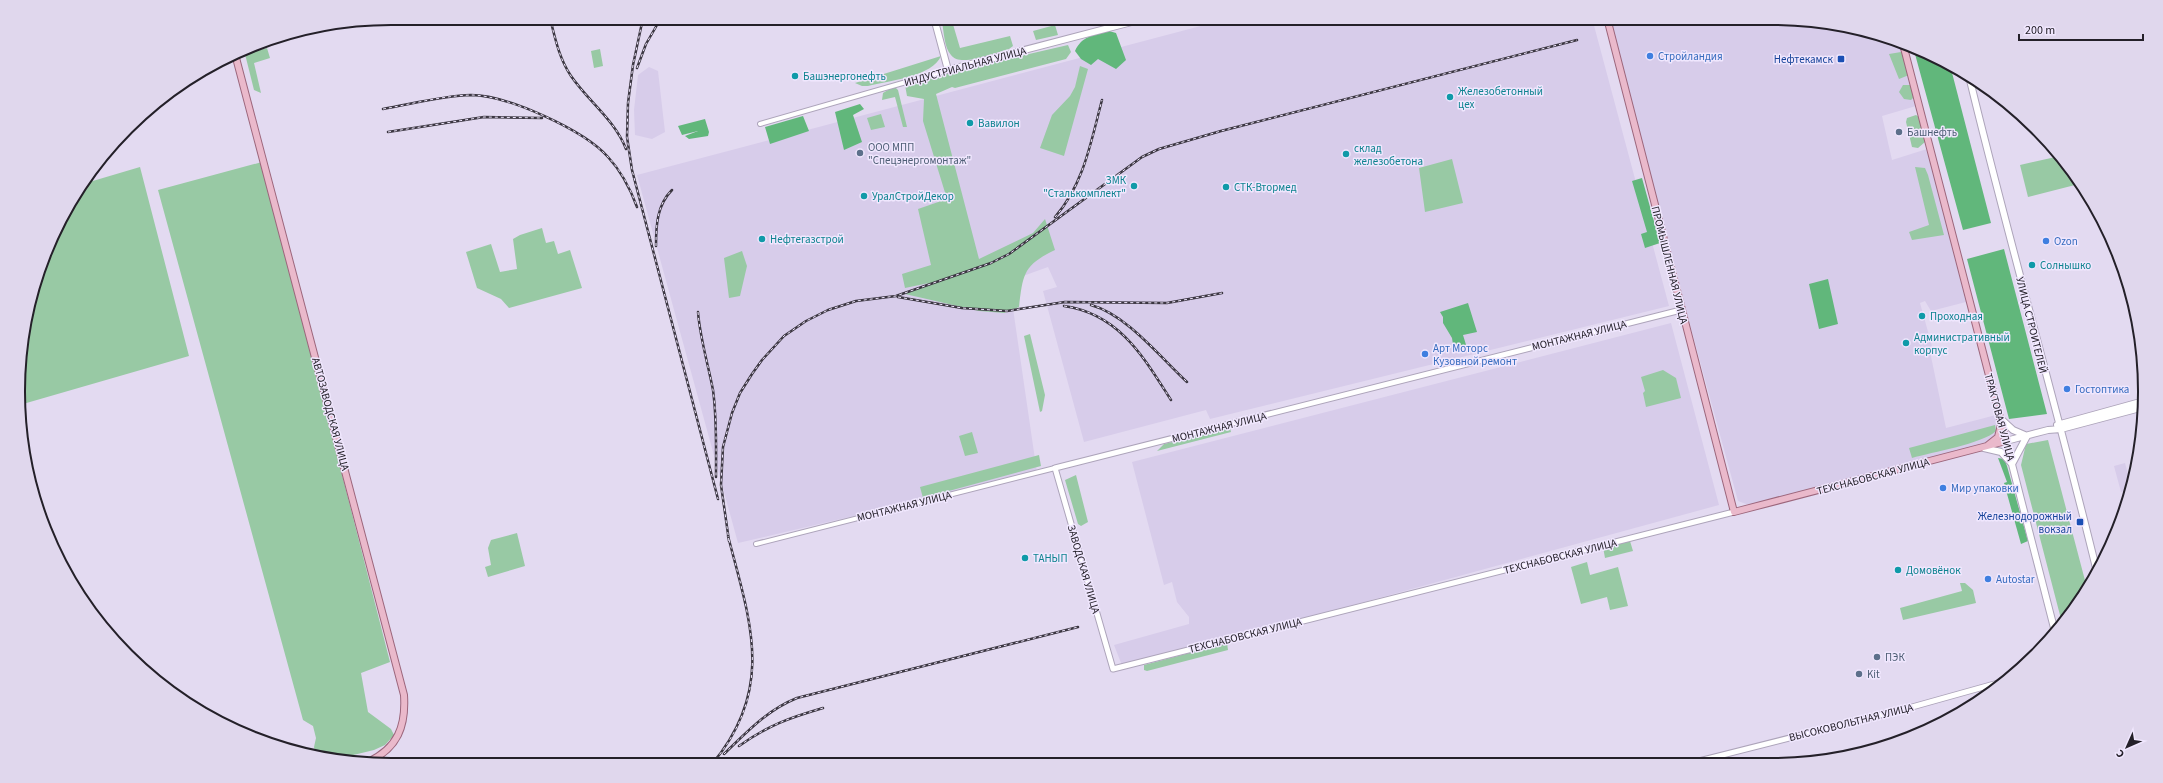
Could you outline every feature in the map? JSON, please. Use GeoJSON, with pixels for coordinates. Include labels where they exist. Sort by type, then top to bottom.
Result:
{"type":"FeatureCollection","features":[{"type":"Feature","properties":{"kind":"main road"},"geometry":{"type":"LineString","coordinates":[[936,25],[948,70]]}},
{"type":"Feature","properties":{"kind":"main road","name":"ИНДУСТРИАЛЬНАЯ УЛИЦА"},"geometry":{"type":"LineString","coordinates":[[948,70],[1120,25]]}},
{"type":"Feature","properties":{"kind":"main road","name":"ПРОМЫШЛЕННАЯ УЛИЦА"},"geometry":{"type":"LineString","coordinates":[[1609,25],[1734,512]]}},
{"type":"Feature","properties":{"kind":"main road","name":"ТРАКТОВАЯ УЛИЦА"},"geometry":{"type":"LineString","coordinates":[[1906,51],[2053,625]]}},
{"type":"Feature","properties":{"kind":"main road","name":"АВТОЗАВОДСКАЯ УЛИЦА"},"geometry":{"type":"LineString","coordinates":[[236,60],[404,695],[405,712],[399,733],[388,749],[375,757]]}},
{"type":"Feature","properties":{"kind":"main road","name":"УЛИЦА СТРОИТЕЛЕЙ"},"geometry":{"type":"LineString","coordinates":[[1971,85],[2095,564]]}},
{"type":"Feature","properties":{"kind":"main road"},"geometry":{"type":"LineString","coordinates":[[2006,441],[2028,436],[2138,403]]}},
{"type":"Feature","properties":{"kind":"main road"},"geometry":{"type":"LineString","coordinates":[[2060,426],[2137,409]]}},
{"type":"Feature","properties":{"kind":"main road"},"geometry":{"type":"LineString","coordinates":[[1984,448],[1998,437],[2001,420],[2013,430],[2028,436]]}},
{"type":"Feature","properties":{"kind":"main road"},"geometry":{"type":"LineString","coordinates":[[1984,448],[2001,452],[2012,464],[2028,436]]}},
{"type":"Feature","properties":{"kind":"main road","name":"ТЕХСНАБОВСКАЯ УЛИЦА"},"geometry":{"type":"LineString","coordinates":[[1734,512],[1984,448],[2006,441]]}},
{"type":"Feature","properties":{"kind":"street","name":"ИНДУСТРИАЛЬНАЯ УЛИЦА"},"geometry":{"type":"LineString","coordinates":[[760,124],[948,70]]}},
{"type":"Feature","properties":{"kind":"street","name":"МОНТАЖНАЯ УЛИЦА"},"geometry":{"type":"LineString","coordinates":[[756,544],[1681,310]]}},
{"type":"Feature","properties":{"kind":"street","name":"ЗАВОДСКАЯ УЛИЦА"},"geometry":{"type":"LineString","coordinates":[[1055,468],[1113,669]]}},
{"type":"Feature","properties":{"kind":"street","name":"ТЕХСНАБОВСКАЯ УЛИЦА"},"geometry":{"type":"LineString","coordinates":[[1113,669],[1734,512]]}},
{"type":"Feature","properties":{"kind":"street","name":"ВЫСОКОВОЛЬТНАЯ УЛИЦА"},"geometry":{"type":"LineString","coordinates":[[1711,758],[1912,707],[1991,685]]}},
{"type":"Feature","properties":{"kind":"shaded area"},"geometry":{"type":"Polygon","coordinates":[[[1205,25],[1594,25],[1669,306],[1210,419],[1206,410],[1084,442],[1043,291],[1057,287],[1048,267],[1009,281],[1037,473],[738,543],[637,175],[1205,25]]]}},
{"type":"Feature","properties":{"kind":"shaded area"},"geometry":{"type":"Polygon","coordinates":[[[1611,25],[1795,26],[1843,32],[1866,37],[1901,49],[1916,106],[1882,116],[1892,160],[1927,149],[1966,302],[1931,311],[1925,301],[1920,303],[1932,346],[1929,347],[1946,428],[1996,415],[1999,427],[1998,434],[1987,443],[1758,504],[1746,504],[1738,501],[1648,170],[1611,25]]]}},
{"type":"Feature","properties":{"kind":"shaded area"},"geometry":{"type":"Polygon","coordinates":[[[649,67],[658,71],[665,132],[652,139],[635,135],[634,110],[638,75],[649,67]]]}},
{"type":"Feature","properties":{"kind":"shaded area"},"geometry":{"type":"Polygon","coordinates":[[[1671,323],[1719,505],[1123,668],[1114,645],[1189,624],[1189,617],[1177,602],[1172,582],[1164,585],[1132,462],[1671,323]]]}},
{"type":"Feature","properties":{"kind":"shaded area"},"geometry":{"type":"Polygon","coordinates":[[[2125,463],[2128,475],[2124,491],[2121,492],[2114,466],[2125,463]]]}},
{"type":"Feature","properties":{"kind":"green space"},"geometry":{"type":"Polygon","coordinates":[[[943,25],[953,25],[960,48],[1010,36],[1013,46],[1009,49],[978,58],[962,60],[956,59],[951,55],[947,48],[943,25]]]}},
{"type":"Feature","properties":{"kind":"green space"},"geometry":{"type":"Polygon","coordinates":[[[1055,25],[1058,35],[1036,40],[1033,31],[1055,25]]]}},
{"type":"Feature","properties":{"kind":"green space"},"geometry":{"type":"Polygon","coordinates":[[[1109,31],[1116,33],[1126,60],[1116,69],[1098,59],[1091,65],[1081,59],[1075,51],[1081,42],[1089,37],[1109,31]]]}},
{"type":"Feature","properties":{"kind":"green space"},"geometry":{"type":"Polygon","coordinates":[[[1068,45],[1071,52],[1066,59],[955,88],[952,87],[936,94],[979,259],[1033,233],[1045,219],[1055,250],[1037,260],[1027,271],[1022,286],[1019,307],[1004,313],[979,311],[905,294],[929,283],[905,288],[902,274],[931,265],[918,209],[947,199],[923,121],[924,99],[907,96],[905,85],[1068,45]]]}},
{"type":"Feature","properties":{"kind":"green space"},"geometry":{"type":"Polygon","coordinates":[[[267,48],[270,58],[254,63],[261,93],[254,90],[245,56],[267,48]]]}},
{"type":"Feature","properties":{"kind":"green space"},"geometry":{"type":"Polygon","coordinates":[[[600,49],[603,66],[594,68],[591,51],[600,49]]]}},
{"type":"Feature","properties":{"kind":"green space"},"geometry":{"type":"Polygon","coordinates":[[[1903,53],[1909,75],[1899,79],[1889,54],[1903,53]]]}},
{"type":"Feature","properties":{"kind":"green space"},"geometry":{"type":"Polygon","coordinates":[[[1915,54],[1952,72],[1991,223],[1963,230],[1915,54]]]}},
{"type":"Feature","properties":{"kind":"green space"},"geometry":{"type":"Polygon","coordinates":[[[941,56],[936,63],[929,68],[909,77],[868,86],[862,86],[855,83],[941,56]]]}},
{"type":"Feature","properties":{"kind":"green space"},"geometry":{"type":"Polygon","coordinates":[[[1080,66],[1088,69],[1064,156],[1040,148],[1052,115],[1070,96],[1075,87],[1080,66]]]}},
{"type":"Feature","properties":{"kind":"green space"},"geometry":{"type":"Polygon","coordinates":[[[1903,85],[1911,85],[1914,97],[1911,100],[1904,99],[1899,92],[1903,85]]]}},
{"type":"Feature","properties":{"kind":"green space"},"geometry":{"type":"Polygon","coordinates":[[[893,87],[898,90],[907,127],[903,127],[895,97],[882,100],[883,93],[893,87]]]}},
{"type":"Feature","properties":{"kind":"green space"},"geometry":{"type":"Polygon","coordinates":[[[860,104],[864,109],[853,115],[862,142],[844,150],[835,112],[860,104]]]}},
{"type":"Feature","properties":{"kind":"green space"},"geometry":{"type":"Polygon","coordinates":[[[881,114],[885,127],[871,130],[867,118],[881,114]]]}},
{"type":"Feature","properties":{"kind":"green space"},"geometry":{"type":"Polygon","coordinates":[[[1916,115],[1919,117],[1925,142],[1918,148],[1912,147],[1906,122],[1907,118],[1916,115]]]}},
{"type":"Feature","properties":{"kind":"green space"},"geometry":{"type":"Polygon","coordinates":[[[803,116],[809,131],[770,144],[765,127],[803,116]]]}},
{"type":"Feature","properties":{"kind":"green space"},"geometry":{"type":"Polygon","coordinates":[[[705,119],[709,132],[708,136],[689,139],[685,136],[698,131],[682,135],[678,126],[705,119]]]}},
{"type":"Feature","properties":{"kind":"green space"},"geometry":{"type":"Polygon","coordinates":[[[2053,158],[2074,185],[2028,197],[2020,165],[2053,158]]]}},
{"type":"Feature","properties":{"kind":"green space"},"geometry":{"type":"Polygon","coordinates":[[[1452,159],[1463,203],[1425,212],[1419,168],[1452,159]]]}},
{"type":"Feature","properties":{"kind":"green space"},"geometry":{"type":"Polygon","coordinates":[[[262,162],[390,662],[361,673],[368,712],[391,729],[394,735],[385,745],[374,750],[351,756],[315,750],[316,738],[313,726],[303,720],[158,190],[262,162]]]}},
{"type":"Feature","properties":{"kind":"green space"},"geometry":{"type":"Polygon","coordinates":[[[140,167],[189,356],[25,403],[28,344],[37,297],[44,274],[63,229],[74,208],[92,181],[140,167]]]}},
{"type":"Feature","properties":{"kind":"green space"},"geometry":{"type":"Polygon","coordinates":[[[1915,167],[1925,168],[1928,175],[1944,235],[1912,240],[1909,232],[1929,225],[1915,167]]]}},
{"type":"Feature","properties":{"kind":"green space"},"geometry":{"type":"Polygon","coordinates":[[[1642,178],[1660,243],[1645,248],[1641,234],[1647,232],[1632,181],[1642,178]]]}},
{"type":"Feature","properties":{"kind":"green space"},"geometry":{"type":"Polygon","coordinates":[[[542,228],[546,243],[554,241],[558,254],[570,250],[582,288],[509,308],[501,299],[477,288],[466,252],[491,244],[500,272],[517,269],[513,239],[520,235],[542,228]]]}},
{"type":"Feature","properties":{"kind":"green space"},"geometry":{"type":"Polygon","coordinates":[[[2004,249],[2047,414],[2009,419],[1967,259],[2004,249]]]}},
{"type":"Feature","properties":{"kind":"green space"},"geometry":{"type":"Polygon","coordinates":[[[742,251],[747,266],[740,296],[729,298],[724,258],[742,251]]]}},
{"type":"Feature","properties":{"kind":"green space"},"geometry":{"type":"Polygon","coordinates":[[[1828,279],[1838,324],[1819,329],[1809,284],[1828,279]]]}},
{"type":"Feature","properties":{"kind":"green space"},"geometry":{"type":"Polygon","coordinates":[[[1468,303],[1477,332],[1463,335],[1467,348],[1454,351],[1452,338],[1443,323],[1443,317],[1440,312],[1468,303]]]}},
{"type":"Feature","properties":{"kind":"green space"},"geometry":{"type":"Polygon","coordinates":[[[1030,334],[1045,395],[1042,411],[1040,412],[1024,336],[1030,334]]]}},
{"type":"Feature","properties":{"kind":"green space"},"geometry":{"type":"Polygon","coordinates":[[[1663,370],[1676,378],[1681,398],[1646,407],[1643,393],[1645,391],[1641,377],[1663,370]]]}},
{"type":"Feature","properties":{"kind":"green space"},"geometry":{"type":"Polygon","coordinates":[[[1995,425],[1996,431],[1980,440],[1912,458],[1909,448],[1995,425]]]}},
{"type":"Feature","properties":{"kind":"green space"},"geometry":{"type":"Polygon","coordinates":[[[1230,428],[1231,432],[1157,451],[1164,444],[1230,428]]]}},
{"type":"Feature","properties":{"kind":"green space"},"geometry":{"type":"Polygon","coordinates":[[[972,432],[978,453],[965,456],[959,436],[972,432]]]}},
{"type":"Feature","properties":{"kind":"green space"},"geometry":{"type":"Polygon","coordinates":[[[2048,440],[2085,581],[2060,617],[2021,465],[2026,444],[2048,440]]]}},
{"type":"Feature","properties":{"kind":"green space"},"geometry":{"type":"Polygon","coordinates":[[[1039,455],[1041,466],[923,498],[920,487],[1039,455]]]}},
{"type":"Feature","properties":{"kind":"green space"},"geometry":{"type":"Polygon","coordinates":[[[1998,458],[2004,459],[2007,466],[2028,541],[2021,544],[2004,483],[2007,482],[1998,458]]]}},
{"type":"Feature","properties":{"kind":"green space"},"geometry":{"type":"Polygon","coordinates":[[[1076,475],[1088,522],[1081,526],[1078,524],[1065,480],[1076,475]]]}},
{"type":"Feature","properties":{"kind":"green space"},"geometry":{"type":"Polygon","coordinates":[[[517,533],[525,566],[488,577],[485,567],[491,565],[488,548],[491,540],[517,533]]]}},
{"type":"Feature","properties":{"kind":"green space"},"geometry":{"type":"Polygon","coordinates":[[[1630,541],[1633,551],[1605,558],[1603,547],[1630,541]]]}},
{"type":"Feature","properties":{"kind":"green space"},"geometry":{"type":"Polygon","coordinates":[[[1587,562],[1590,575],[1618,567],[1628,606],[1610,610],[1607,597],[1581,604],[1571,567],[1587,562]]]}},
{"type":"Feature","properties":{"kind":"green space"},"geometry":{"type":"Polygon","coordinates":[[[1960,583],[1965,583],[1973,590],[1976,603],[1903,620],[1900,608],[1962,591],[1960,583]]]}},
{"type":"Feature","properties":{"kind":"green space"},"geometry":{"type":"Polygon","coordinates":[[[1227,643],[1228,650],[1147,671],[1144,670],[1144,665],[1227,643]]]}},
{"type":"Feature","properties":{"kind":"railway"},"geometry":{"type":"LineString","coordinates":[[552,25],[563,62],[571,76],[615,129],[626,149]]}},
{"type":"Feature","properties":{"kind":"railway"},"geometry":{"type":"LineString","coordinates":[[642,25],[633,65],[628,103],[627,137],[632,170],[718,499]]}},
{"type":"Feature","properties":{"kind":"railway"},"geometry":{"type":"LineString","coordinates":[[637,68],[646,44],[657,25]]}},
{"type":"Feature","properties":{"kind":"railway"},"geometry":{"type":"LineString","coordinates":[[729,541],[721,485],[723,447],[732,413],[740,393],[762,360],[784,336],[806,321],[828,310],[856,301],[896,296],[991,263],[1009,254],[1142,157],[1159,149],[1221,131],[1577,40]]}},
{"type":"Feature","properties":{"kind":"railway"},"geometry":{"type":"LineString","coordinates":[[383,109],[438,99],[471,95],[504,101],[524,107],[564,126],[582,136],[597,147],[608,157],[621,174],[637,207]]}},
{"type":"Feature","properties":{"kind":"railway"},"geometry":{"type":"LineString","coordinates":[[1055,217],[1073,191],[1080,176],[1090,146],[1102,100]]}},
{"type":"Feature","properties":{"kind":"railway"},"geometry":{"type":"LineString","coordinates":[[388,132],[484,117],[542,118]]}},
{"type":"Feature","properties":{"kind":"railway"},"geometry":{"type":"LineString","coordinates":[[656,246],[658,216],[663,202],[672,190]]}},
{"type":"Feature","properties":{"kind":"railway"},"geometry":{"type":"LineString","coordinates":[[898,297],[962,308],[1007,311],[1065,302],[1167,303],[1222,293]]}},
{"type":"Feature","properties":{"kind":"railway"},"geometry":{"type":"LineString","coordinates":[[1091,305],[1104,310],[1130,327],[1187,382]]}},
{"type":"Feature","properties":{"kind":"railway"},"geometry":{"type":"LineString","coordinates":[[1064,306],[1084,311],[1101,318],[1115,328],[1140,354],[1171,400]]}},
{"type":"Feature","properties":{"kind":"railway"},"geometry":{"type":"LineString","coordinates":[[698,312],[700,332],[713,390],[716,434],[716,477]]}},
{"type":"Feature","properties":{"kind":"railway"},"geometry":{"type":"LineString","coordinates":[[716,758],[732,736],[745,708],[751,681],[752,653],[749,625],[744,597],[728,536]]}},
{"type":"Feature","properties":{"kind":"railway"},"geometry":{"type":"LineString","coordinates":[[724,754],[767,715],[797,698],[1078,627]]}},
{"type":"Feature","properties":{"kind":"railway"},"geometry":{"type":"LineString","coordinates":[[739,746],[780,723],[823,708]]}},
{"type":"Feature","properties":{"kind":"place","name":"Стройландия"},"geometry":{"type":"Point","coordinates":[1650,56]}},
{"type":"Feature","properties":{"kind":"place","name":"Нефтекамск"},"geometry":{"type":"Point","coordinates":[1841,59]}},
{"type":"Feature","properties":{"kind":"place","name":"Башэнергонефть"},"geometry":{"type":"Point","coordinates":[795,76]}},
{"type":"Feature","properties":{"kind":"place","name":"Железобетонный цех"},"geometry":{"type":"Point","coordinates":[1450,97]}},
{"type":"Feature","properties":{"kind":"place","name":"Вавилон"},"geometry":{"type":"Point","coordinates":[970,123]}},
{"type":"Feature","properties":{"kind":"place","name":"Башнефть"},"geometry":{"type":"Point","coordinates":[1899,132]}},
{"type":"Feature","properties":{"kind":"place","name":"ООО МПП \"Спецэнергомонтаж\""},"geometry":{"type":"Point","coordinates":[860,153]}},
{"type":"Feature","properties":{"kind":"place","name":"склад железобетона"},"geometry":{"type":"Point","coordinates":[1346,154]}},
{"type":"Feature","properties":{"kind":"place","name":"ЗМК \"Сталькомплект\""},"geometry":{"type":"Point","coordinates":[1134,186]}},
{"type":"Feature","properties":{"kind":"place","name":"СТК-Втормед"},"geometry":{"type":"Point","coordinates":[1226,187]}},
{"type":"Feature","properties":{"kind":"place","name":"УралСтройДекор"},"geometry":{"type":"Point","coordinates":[864,196]}},
{"type":"Feature","properties":{"kind":"place","name":"Нефтегазстрой"},"geometry":{"type":"Point","coordinates":[762,239]}},
{"type":"Feature","properties":{"kind":"place","name":"Ozon"},"geometry":{"type":"Point","coordinates":[2046,241]}},
{"type":"Feature","properties":{"kind":"place","name":"Солнышко"},"geometry":{"type":"Point","coordinates":[2032,265]}},
{"type":"Feature","properties":{"kind":"place","name":"Проходная"},"geometry":{"type":"Point","coordinates":[1922,316]}},
{"type":"Feature","properties":{"kind":"place","name":"Административный корпус"},"geometry":{"type":"Point","coordinates":[1906,343]}},
{"type":"Feature","properties":{"kind":"place","name":"Арт Моторс Кузовной ремонт"},"geometry":{"type":"Point","coordinates":[1425,354]}},
{"type":"Feature","properties":{"kind":"place","name":"Гостоптика"},"geometry":{"type":"Point","coordinates":[2067,389]}},
{"type":"Feature","properties":{"kind":"place","name":"Мир упаковки"},"geometry":{"type":"Point","coordinates":[1943,488]}},
{"type":"Feature","properties":{"kind":"place","name":"Железнодорожный вокзал"},"geometry":{"type":"Point","coordinates":[2080,522]}},
{"type":"Feature","properties":{"kind":"place","name":"ТАНЫП"},"geometry":{"type":"Point","coordinates":[1025,558]}},
{"type":"Feature","properties":{"kind":"place","name":"Домовёнок"},"geometry":{"type":"Point","coordinates":[1898,570]}},
{"type":"Feature","properties":{"kind":"place","name":"Autostar"},"geometry":{"type":"Point","coordinates":[1988,579]}},
{"type":"Feature","properties":{"kind":"place","name":"ПЭК"},"geometry":{"type":"Point","coordinates":[1877,657]}},
{"type":"Feature","properties":{"kind":"place","name":"Kit"},"geometry":{"type":"Point","coordinates":[1859,674]}}]}
